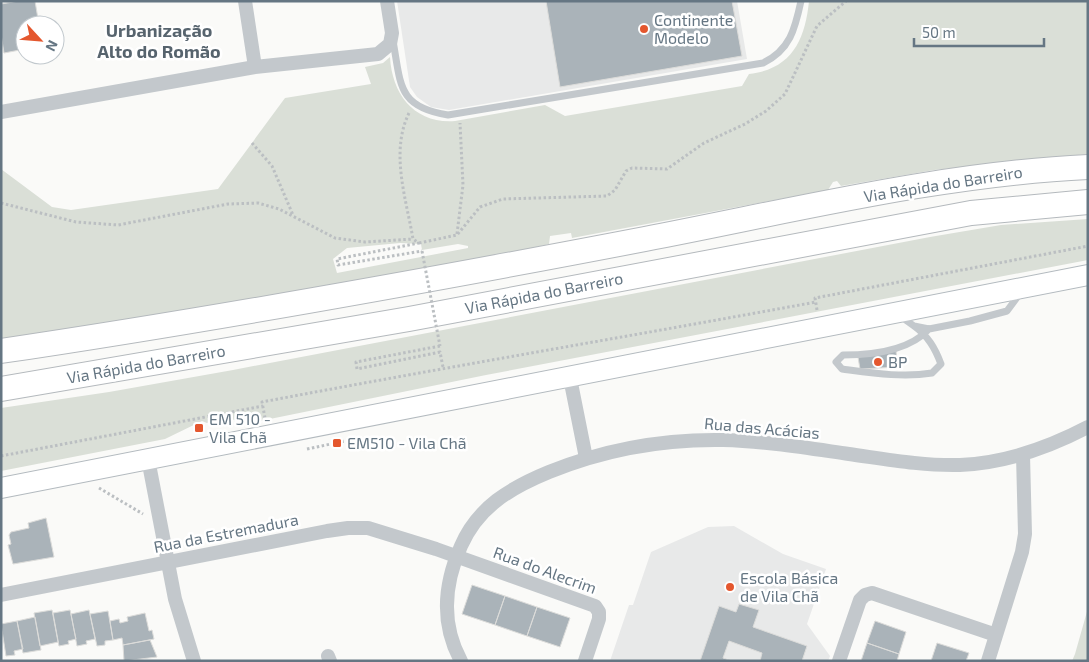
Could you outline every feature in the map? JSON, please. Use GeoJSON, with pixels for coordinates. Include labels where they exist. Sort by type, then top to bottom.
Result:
{"type":"FeatureCollection","features":[{"type":"Feature","properties":{"kind":"highway","name":"Via Rápida do Barreiro"},"geometry":{"type":"LineString","coordinates":[[1,351],[420,282],[930,184],[1035,170],[1088,167]]}},
{"type":"Feature","properties":{"kind":"highway","name":"Via Rápida do Barreiro"},"geometry":{"type":"LineString","coordinates":[[1,389],[419,317],[970,213],[1088,202]]}},
{"type":"Feature","properties":{"kind":"main road"},"geometry":{"type":"LineString","coordinates":[[1,488],[1088,275]]}},
{"type":"Feature","properties":{"kind":"street"},"geometry":{"type":"LineString","coordinates":[[245,1],[255,67]]}},
{"type":"Feature","properties":{"kind":"street"},"geometry":{"type":"LineString","coordinates":[[1,112],[255,67],[378,54],[390,44],[392,33],[387,1]]}},
{"type":"Feature","properties":{"kind":"street"},"geometry":{"type":"LineString","coordinates":[[570,378],[586,458]]}},
{"type":"Feature","properties":{"kind":"street","name":"Rua das Acácias"},"geometry":{"type":"LineString","coordinates":[[460,661],[448,626],[446,601],[449,578],[456,556],[475,520],[492,502],[526,481],[586,458],[656,444],[723,440],[949,465],[989,462],[1023,454],[1061,441],[1088,427]]}},
{"type":"Feature","properties":{"kind":"street"},"geometry":{"type":"LineString","coordinates":[[988,661],[1022,552],[1025,534],[1023,454]]}},
{"type":"Feature","properties":{"kind":"street"},"geometry":{"type":"LineString","coordinates":[[148,460],[175,599],[194,661]]}},
{"type":"Feature","properties":{"kind":"street","name":"Rua da Estremadura"},"geometry":{"type":"LineString","coordinates":[[1,595],[348,528],[368,528],[456,556]]}},
{"type":"Feature","properties":{"kind":"street","name":"Rua do Alecrim"},"geometry":{"type":"LineString","coordinates":[[456,556],[595,606],[598,609],[599,620],[585,661]]}},
{"type":"Feature","properties":{"kind":"street"},"geometry":{"type":"LineString","coordinates":[[838,661],[860,600],[865,595],[872,593],[996,635]]}},
{"type":"Feature","properties":{"kind":"lane"},"geometry":{"type":"LineString","coordinates":[[392,33],[401,88],[414,104],[431,112],[448,114],[763,63],[777,56],[787,43],[796,24],[801,1]]}},
{"type":"Feature","properties":{"kind":"lane"},"geometry":{"type":"LineString","coordinates":[[893,312],[927,332],[940,364],[932,373],[914,376],[842,369],[836,362],[843,355],[857,355],[915,342],[927,332],[1007,311],[1025,288]]}},
{"type":"Feature","properties":{"kind":"path"},"geometry":{"type":"LineString","coordinates":[[443,367],[440,352],[357,369],[356,362],[440,346],[422,251],[338,265],[337,260],[457,235],[480,207],[503,199],[607,196],[615,190],[622,177],[632,168],[667,169],[704,143],[745,124],[766,111],[785,94],[811,34],[817,26],[846,1]]}},
{"type":"Feature","properties":{"kind":"path"},"geometry":{"type":"LineString","coordinates":[[414,104],[402,128],[400,158],[413,239],[419,244]]}},
{"type":"Feature","properties":{"kind":"path"},"geometry":{"type":"LineString","coordinates":[[457,235],[463,185],[460,113]]}},
{"type":"Feature","properties":{"kind":"path"},"geometry":{"type":"LineString","coordinates":[[252,143],[272,166],[293,216]]}},
{"type":"Feature","properties":{"kind":"path"},"geometry":{"type":"LineString","coordinates":[[1,203],[76,222],[118,225],[228,204],[258,203],[293,216],[335,238],[366,242],[413,239]]}},
{"type":"Feature","properties":{"kind":"path"},"geometry":{"type":"LineString","coordinates":[[818,316],[815,298],[1088,246]]}},
{"type":"Feature","properties":{"kind":"path"},"geometry":{"type":"LineString","coordinates":[[266,423],[262,402],[443,367],[499,360],[816,302]]}},
{"type":"Feature","properties":{"kind":"path"},"geometry":{"type":"LineString","coordinates":[[1,456],[262,406]]}},
{"type":"Feature","properties":{"kind":"path"},"geometry":{"type":"LineString","coordinates":[[299,450],[354,439]]}},
{"type":"Feature","properties":{"kind":"path"},"geometry":{"type":"LineString","coordinates":[[95,486],[150,518]]}},
{"type":"Feature","properties":{"kind":"shaded area"},"geometry":{"type":"Polygon","coordinates":[[[397,1],[737,1],[747,59],[449,110],[431,107],[417,97],[410,87],[397,1]]]}},
{"type":"Feature","properties":{"kind":"shaded area"},"geometry":{"type":"Polygon","coordinates":[[[809,1],[1088,1],[1088,154],[934,170],[841,186],[837,181],[833,182],[828,190],[572,238],[571,233],[550,236],[549,244],[521,251],[1,343],[1,169],[52,207],[71,210],[218,189],[285,98],[371,84],[365,67],[383,63],[390,57],[395,83],[401,95],[417,112],[428,118],[441,121],[455,121],[545,105],[565,116],[742,86],[749,74],[764,71],[786,59],[800,40],[809,1]],[[400,243],[347,248],[333,259],[337,273],[468,248],[468,246],[458,244],[422,250],[421,244],[400,243]]]}},
{"type":"Feature","properties":{"kind":"shaded area"},"geometry":{"type":"Polygon","coordinates":[[[1088,219],[1088,260],[486,375],[260,421],[218,419],[207,423],[202,421],[165,439],[1,471],[1,408],[109,392],[233,370],[930,237],[1001,225],[1088,219]]]}},
{"type":"Feature","properties":{"kind":"shaded area","name":"Escola Básica de Vila Chã"},"geometry":{"type":"Polygon","coordinates":[[[734,526],[783,554],[826,569],[807,624],[830,656],[828,661],[610,661],[629,605],[633,605],[651,552],[708,527],[734,526]]]}},
{"type":"Feature","properties":{"kind":"shaded area"},"geometry":{"type":"Polygon","coordinates":[[[1088,608],[1088,661],[1072,661],[1075,654],[1088,608]]]}},
{"type":"Feature","properties":{"kind":"building"},"geometry":{"type":"Polygon","coordinates":[[[35,1],[37,15],[15,15],[15,51],[4,53],[1,34],[1,4],[35,1]]]}},
{"type":"Feature","properties":{"kind":"building","name":"Continente Modelo"},"geometry":{"type":"Polygon","coordinates":[[[546,1],[732,1],[742,56],[560,87],[546,1]]]}},
{"type":"Feature","properties":{"kind":"building","name":"BP"},"geometry":{"type":"Polygon","coordinates":[[[896,351],[898,367],[860,369],[858,357],[896,351]]]}},
{"type":"Feature","properties":{"kind":"building"},"geometry":{"type":"Polygon","coordinates":[[[46,518],[54,557],[13,564],[8,545],[11,544],[9,535],[11,532],[29,528],[28,523],[46,518]]]}},
{"type":"Feature","properties":{"kind":"building"},"geometry":{"type":"Polygon","coordinates":[[[472,585],[505,596],[495,625],[462,614],[472,585]]]}},
{"type":"Feature","properties":{"kind":"building"},"geometry":{"type":"Polygon","coordinates":[[[505,596],[537,607],[527,636],[495,625],[505,596]]]}},
{"type":"Feature","properties":{"kind":"building"},"geometry":{"type":"Polygon","coordinates":[[[739,604],[759,610],[753,627],[807,646],[802,661],[760,661],[762,653],[729,641],[723,658],[732,661],[700,661],[719,606],[736,612],[739,604]]]}},
{"type":"Feature","properties":{"kind":"building"},"geometry":{"type":"Polygon","coordinates":[[[537,607],[570,618],[560,647],[527,636],[537,607]]]}},
{"type":"Feature","properties":{"kind":"building"},"geometry":{"type":"Polygon","coordinates":[[[52,610],[58,642],[40,646],[34,613],[52,610]]]}},
{"type":"Feature","properties":{"kind":"building"},"geometry":{"type":"Polygon","coordinates":[[[70,610],[76,639],[68,641],[69,644],[59,646],[53,613],[70,610]]]}},
{"type":"Feature","properties":{"kind":"building"},"geometry":{"type":"Polygon","coordinates":[[[89,610],[95,639],[86,641],[87,644],[77,646],[71,614],[89,610]]]}},
{"type":"Feature","properties":{"kind":"building"},"geometry":{"type":"Polygon","coordinates":[[[108,611],[113,640],[105,641],[105,645],[97,646],[90,614],[108,611]]]}},
{"type":"Feature","properties":{"kind":"building"},"geometry":{"type":"Polygon","coordinates":[[[145,613],[149,631],[152,630],[154,639],[123,645],[122,638],[113,640],[110,621],[119,619],[120,623],[128,621],[127,617],[145,613]]]}},
{"type":"Feature","properties":{"kind":"building"},"geometry":{"type":"Polygon","coordinates":[[[35,617],[41,650],[23,653],[17,621],[35,617]]]}},
{"type":"Feature","properties":{"kind":"building"},"geometry":{"type":"Polygon","coordinates":[[[17,621],[23,649],[14,651],[15,655],[6,656],[1,624],[17,621]]]}},
{"type":"Feature","properties":{"kind":"building"},"geometry":{"type":"Polygon","coordinates":[[[875,621],[906,632],[899,654],[867,643],[875,621]]]}},
{"type":"Feature","properties":{"kind":"building"},"geometry":{"type":"Polygon","coordinates":[[[150,640],[157,657],[124,661],[123,645],[150,640]]]}},
{"type":"Feature","properties":{"kind":"building"},"geometry":{"type":"Polygon","coordinates":[[[867,643],[899,654],[897,661],[861,661],[867,643]]]}},
{"type":"Feature","properties":{"kind":"building"},"geometry":{"type":"Polygon","coordinates":[[[937,643],[969,653],[966,661],[931,661],[937,643]]]}},
{"type":"Feature","properties":{"kind":"place","name":"Continente Modelo"},"geometry":{"type":"Point","coordinates":[644,29]}},
{"type":"Feature","properties":{"kind":"place","name":"BP"},"geometry":{"type":"Point","coordinates":[878,362]}},
{"type":"Feature","properties":{"kind":"place","name":"EM 510 - Vila Chã"},"geometry":{"type":"Point","coordinates":[199,428]}},
{"type":"Feature","properties":{"kind":"place","name":"EM510 - Vila Chã"},"geometry":{"type":"Point","coordinates":[337,443]}},
{"type":"Feature","properties":{"kind":"place","name":"Escola Básica de Vila Chã"},"geometry":{"type":"Point","coordinates":[730,587]}},
{"type":"Feature","properties":{"kind":"district","name":"Urbanização Alto do Romão"},"geometry":{"type":"Point","coordinates":[159,41]}}]}
